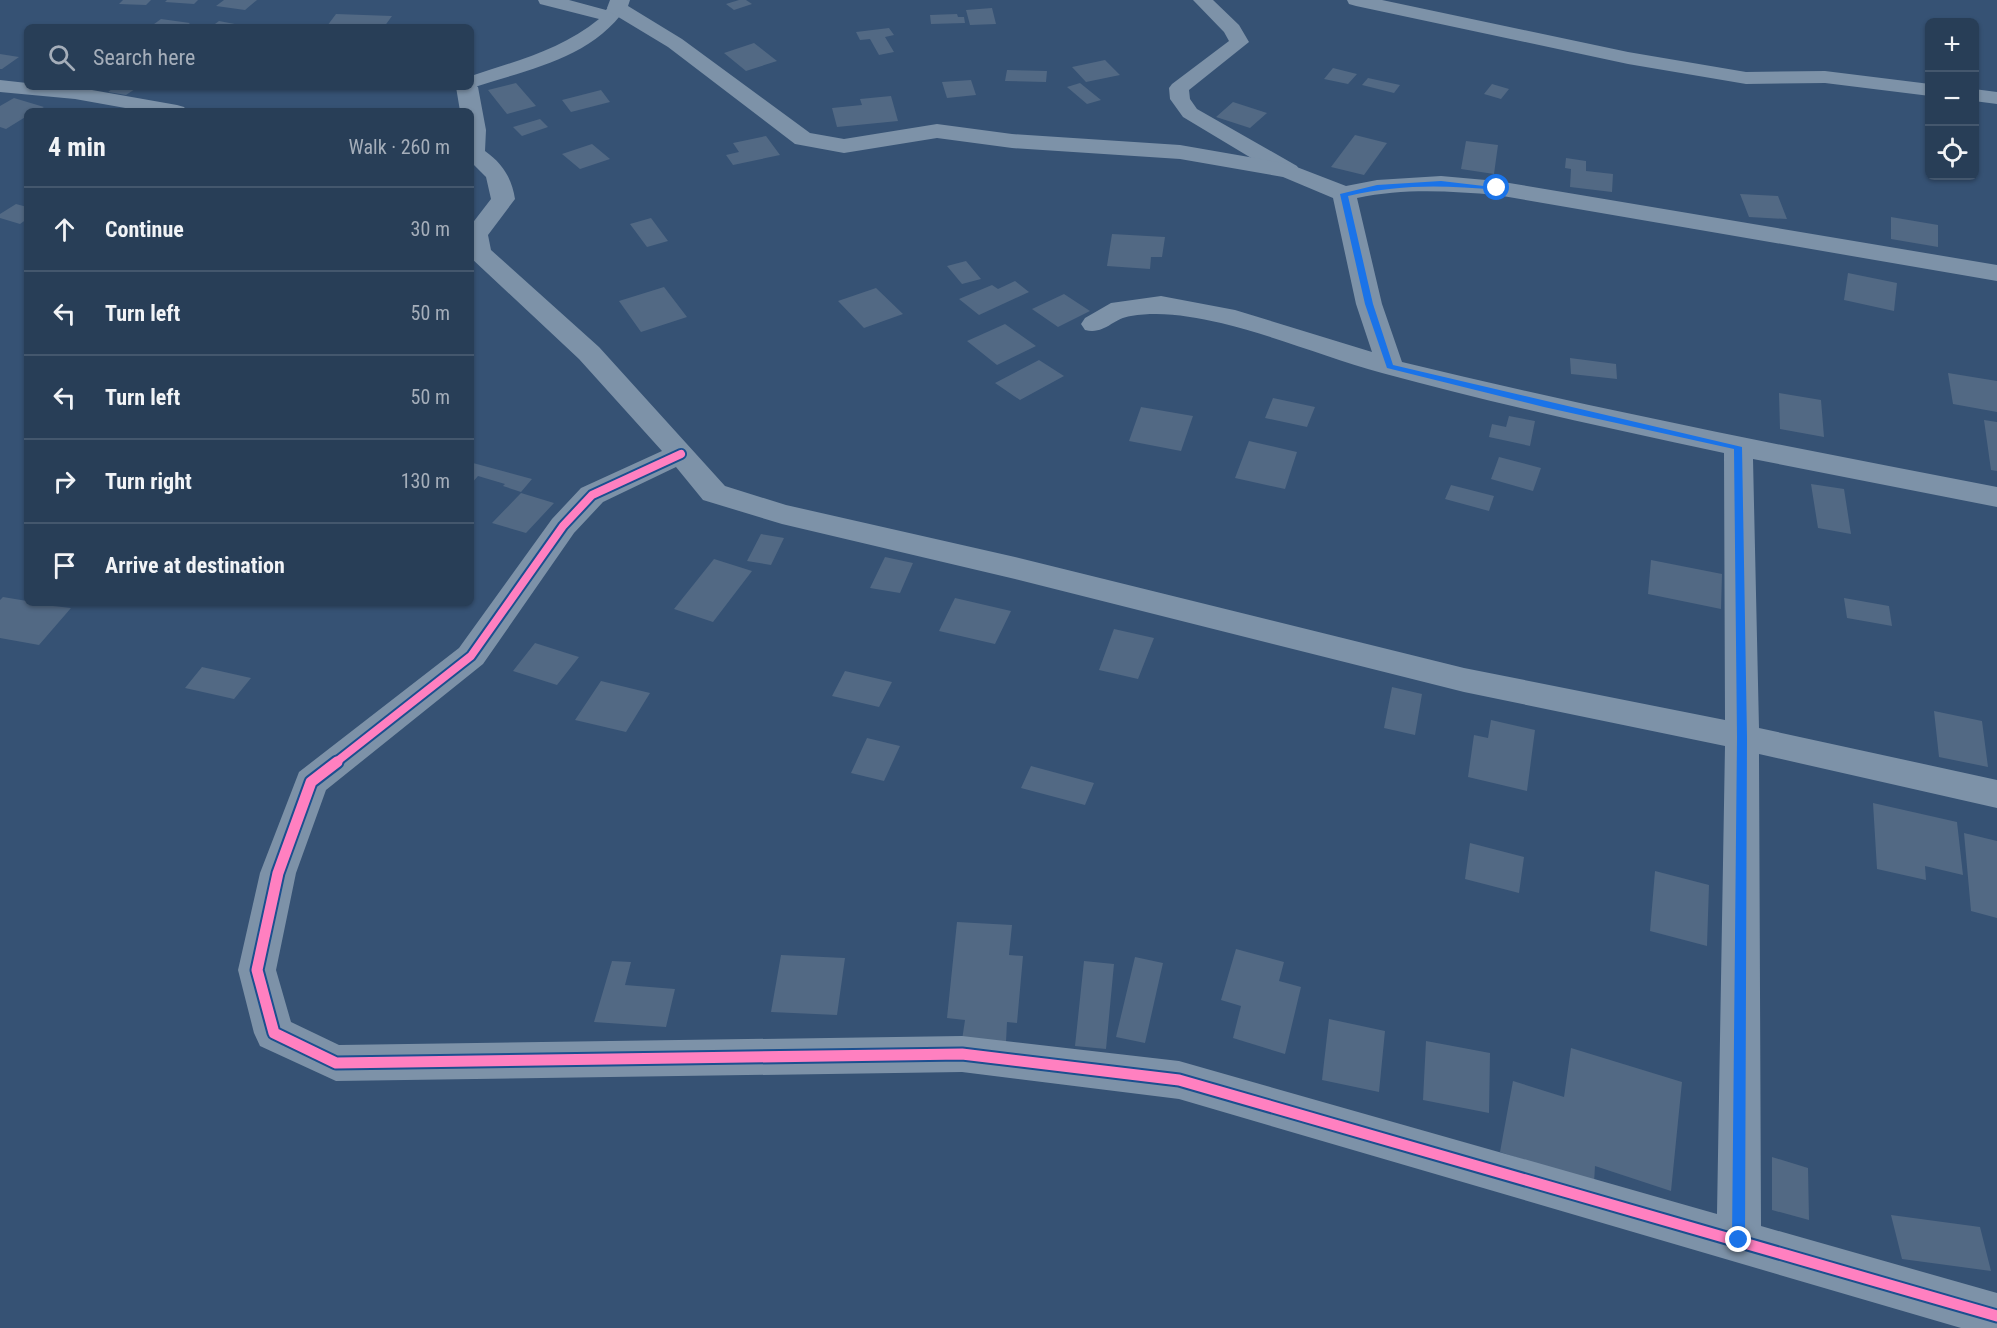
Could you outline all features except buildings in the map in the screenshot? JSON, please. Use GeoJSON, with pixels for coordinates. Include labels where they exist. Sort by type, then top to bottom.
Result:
{"type":"FeatureCollection","features":[{"type":"Feature","properties":{"kind":"street"},"geometry":{"type":"LineString","coordinates":[[616,8],[675,43],[803,139],[844,146],[937,131],[1012,141],[1180,152],[1289,171],[1344,194],[1377,187],[1441,183],[1497,188],[1997,273]]}},
{"type":"Feature","properties":{"kind":"street"},"geometry":{"type":"LineString","coordinates":[[468,90],[471,108]]}},
{"type":"Feature","properties":{"kind":"street"},"geometry":{"type":"LineString","coordinates":[[474,125],[474,142]]}},
{"type":"Feature","properties":{"kind":"street"},"geometry":{"type":"LineString","coordinates":[[474,154],[491,165],[502,185],[503,199],[476,235],[475,248],[589,353],[714,493],[782,514],[1015,568],[1464,680],[1742,737],[1997,794]]}},
{"type":"Feature","properties":{"kind":"street"},"geometry":{"type":"LineString","coordinates":[[1344,194],[1369,304],[1390,367]]}},
{"type":"Feature","properties":{"kind":"street"},"geometry":{"type":"LineString","coordinates":[[1094,324],[1120,309],[1161,304],[1226,316],[1390,367],[1544,405],[1738,447],[1997,497]]}},
{"type":"Feature","properties":{"kind":"street"},"geometry":{"type":"LineString","coordinates":[[1738,447],[1742,737],[1739,1240]]}},
{"type":"Feature","properties":{"kind":"street"},"geometry":{"type":"LineString","coordinates":[[681,454],[592,495],[563,526],[471,656],[311,782],[278,873],[257,970],[274,1033],[336,1063],[962,1054],[1179,1080],[1997,1316]]}},
{"type":"Feature","properties":{"kind":"lane"},"geometry":{"type":"LineString","coordinates":[[547,0],[616,8]]}},
{"type":"Feature","properties":{"kind":"lane"},"geometry":{"type":"LineString","coordinates":[[1202,0],[1232,29],[1239,42],[1179,88],[1180,99],[1190,113],[1289,171]]}},
{"type":"Feature","properties":{"kind":"lane"},"geometry":{"type":"LineString","coordinates":[[1356,0],[1628,58],[1746,78],[1825,77],[1925,90]]}},
{"type":"Feature","properties":{"kind":"lane"},"geometry":{"type":"LineString","coordinates":[[474,81],[569,49],[594,34],[616,8]]}},
{"type":"Feature","properties":{"kind":"lane"},"geometry":{"type":"LineString","coordinates":[[0,86],[24,88]]}},
{"type":"Feature","properties":{"kind":"lane"},"geometry":{"type":"LineString","coordinates":[[43,90],[75,93],[160,108]]}},
{"type":"Feature","properties":{"kind":"lane"},"geometry":{"type":"LineString","coordinates":[[1979,96],[1997,98]]}},
{"type":"Feature","properties":{"kind":"cycle path"},"geometry":{"type":"LineString","coordinates":[[681,454],[592,495],[563,526],[471,656],[311,782],[278,873],[257,970],[274,1033],[336,1063],[962,1054],[1179,1080],[1997,1316]]}},
{"type":"Feature","properties":{"kind":"route"},"geometry":{"type":"LineString","coordinates":[[1497,188],[1441,183],[1377,187],[1344,194],[1369,304],[1390,367],[1544,405],[1738,447],[1742,737],[1739,1240]]}}]}
